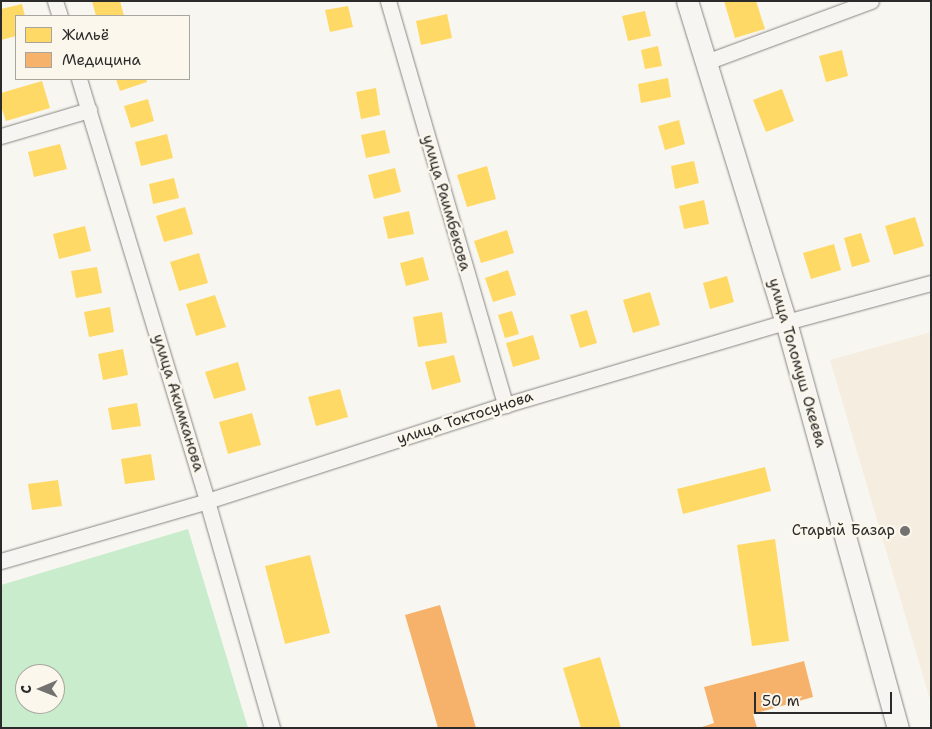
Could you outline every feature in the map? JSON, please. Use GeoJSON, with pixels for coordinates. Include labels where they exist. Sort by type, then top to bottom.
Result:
{"type":"FeatureCollection","features":[{"type":"Feature","properties":{"kind":"street"},"geometry":{"type":"LineString","coordinates":[[55,1],[60,15]]}},
{"type":"Feature","properties":{"kind":"street","name":"улица Раимбекова"},"geometry":{"type":"LineString","coordinates":[[388,1],[505,405]]}},
{"type":"Feature","properties":{"kind":"street","name":"улица Толомуш Океева"},"geometry":{"type":"LineString","coordinates":[[687,1],[786,322],[898,728]]}},
{"type":"Feature","properties":{"kind":"street"},"geometry":{"type":"LineString","coordinates":[[706,62],[871,1]]}},
{"type":"Feature","properties":{"kind":"street","name":"улица Акимканова"},"geometry":{"type":"LineString","coordinates":[[79,80],[207,501],[272,728]]}},
{"type":"Feature","properties":{"kind":"street"},"geometry":{"type":"LineString","coordinates":[[1,136],[89,110]]}},
{"type":"Feature","properties":{"kind":"street","name":"улица Токтосунова"},"geometry":{"type":"LineString","coordinates":[[1,561],[207,501],[505,405],[786,322],[931,283]]}},
{"type":"Feature","properties":{"kind":"shaded area","name":"Старый Базар"},"geometry":{"type":"Polygon","coordinates":[[[931,332],[931,703],[830,360],[931,332]]]}},
{"type":"Feature","properties":{"kind":"green space"},"geometry":{"type":"Polygon","coordinates":[[[188,529],[248,728],[1,728],[1,585],[188,529]]]}},
{"type":"Feature","properties":{"kind":"building: Жильё"},"geometry":{"type":"Polygon","coordinates":[[[92,1],[120,1],[124,15],[96,15],[92,1]]]}},
{"type":"Feature","properties":{"kind":"building: Жильё"},"geometry":{"type":"Polygon","coordinates":[[[724,1],[756,1],[765,29],[735,38],[724,1]]]}},
{"type":"Feature","properties":{"kind":"building: Жильё"},"geometry":{"type":"Polygon","coordinates":[[[22,4],[25,15],[15,15],[15,36],[1,40],[1,9],[22,4]]]}},
{"type":"Feature","properties":{"kind":"building: Жильё"},"geometry":{"type":"Polygon","coordinates":[[[348,6],[353,27],[330,32],[325,10],[348,6]]]}},
{"type":"Feature","properties":{"kind":"building: Жильё"},"geometry":{"type":"Polygon","coordinates":[[[645,11],[651,36],[628,41],[622,16],[645,11]]]}},
{"type":"Feature","properties":{"kind":"building: Жильё"},"geometry":{"type":"Polygon","coordinates":[[[447,14],[452,38],[421,45],[416,21],[447,14]]]}},
{"type":"Feature","properties":{"kind":"building: Жильё"},"geometry":{"type":"Polygon","coordinates":[[[658,46],[662,66],[645,69],[641,50],[658,46]]]}},
{"type":"Feature","properties":{"kind":"building: Жильё"},"geometry":{"type":"Polygon","coordinates":[[[842,50],[848,76],[826,82],[819,56],[842,50]]]}},
{"type":"Feature","properties":{"kind":"building: Жильё"},"geometry":{"type":"Polygon","coordinates":[[[668,78],[671,97],[641,103],[638,84],[668,78]]]}},
{"type":"Feature","properties":{"kind":"building: Жильё"},"geometry":{"type":"Polygon","coordinates":[[[116,80],[146,80],[147,82],[120,91],[116,80]]]}},
{"type":"Feature","properties":{"kind":"building: Жильё"},"geometry":{"type":"Polygon","coordinates":[[[42,81],[50,108],[6,121],[1,106],[1,93],[42,81]]]}},
{"type":"Feature","properties":{"kind":"building: Жильё"},"geometry":{"type":"Polygon","coordinates":[[[376,88],[380,115],[361,119],[356,92],[376,88]]]}},
{"type":"Feature","properties":{"kind":"building: Жильё"},"geometry":{"type":"Polygon","coordinates":[[[782,89],[794,121],[766,132],[753,100],[782,89]]]}},
{"type":"Feature","properties":{"kind":"building: Жильё"},"geometry":{"type":"Polygon","coordinates":[[[148,99],[154,121],[131,128],[124,106],[148,99]]]}},
{"type":"Feature","properties":{"kind":"building: Жильё"},"geometry":{"type":"Polygon","coordinates":[[[679,120],[685,144],[665,150],[658,126],[679,120]]]}},
{"type":"Feature","properties":{"kind":"building: Жильё"},"geometry":{"type":"Polygon","coordinates":[[[385,130],[390,153],[366,158],[361,135],[385,130]]]}},
{"type":"Feature","properties":{"kind":"building: Жильё"},"geometry":{"type":"Polygon","coordinates":[[[167,134],[173,158],[141,166],[135,142],[167,134]]]}},
{"type":"Feature","properties":{"kind":"building: Жильё"},"geometry":{"type":"Polygon","coordinates":[[[60,144],[67,169],[34,177],[28,152],[60,144]]]}},
{"type":"Feature","properties":{"kind":"building: Жильё"},"geometry":{"type":"Polygon","coordinates":[[[694,161],[699,183],[675,189],[671,166],[694,161]]]}},
{"type":"Feature","properties":{"kind":"building: Жильё"},"geometry":{"type":"Polygon","coordinates":[[[487,166],[496,199],[467,207],[457,175],[487,166]]]}},
{"type":"Feature","properties":{"kind":"building: Жильё"},"geometry":{"type":"Polygon","coordinates":[[[395,168],[401,192],[374,199],[368,175],[395,168]]]}},
{"type":"Feature","properties":{"kind":"building: Жильё"},"geometry":{"type":"Polygon","coordinates":[[[174,178],[179,198],[153,204],[149,184],[174,178]]]}},
{"type":"Feature","properties":{"kind":"building: Жильё"},"geometry":{"type":"Polygon","coordinates":[[[704,200],[709,224],[684,229],[679,206],[704,200]]]}},
{"type":"Feature","properties":{"kind":"building: Жильё"},"geometry":{"type":"Polygon","coordinates":[[[185,207],[193,234],[164,242],[156,216],[185,207]]]}},
{"type":"Feature","properties":{"kind":"building: Жильё"},"geometry":{"type":"Polygon","coordinates":[[[409,211],[414,234],[388,239],[383,217],[409,211]]]}},
{"type":"Feature","properties":{"kind":"building: Жильё"},"geometry":{"type":"Polygon","coordinates":[[[915,217],[924,246],[894,255],[885,226],[915,217]]]}},
{"type":"Feature","properties":{"kind":"building: Жильё"},"geometry":{"type":"Polygon","coordinates":[[[85,226],[91,251],[59,259],[53,234],[85,226]]]}},
{"type":"Feature","properties":{"kind":"building: Жильё"},"geometry":{"type":"Polygon","coordinates":[[[507,230],[514,253],[481,263],[474,241],[507,230]]]}},
{"type":"Feature","properties":{"kind":"building: Жильё"},"geometry":{"type":"Polygon","coordinates":[[[861,233],[870,262],[852,267],[844,238],[861,233]]]}},
{"type":"Feature","properties":{"kind":"building: Жильё"},"geometry":{"type":"Polygon","coordinates":[[[834,244],[841,270],[811,279],[803,253],[834,244]]]}},
{"type":"Feature","properties":{"kind":"building: Жильё"},"geometry":{"type":"Polygon","coordinates":[[[199,253],[208,283],[179,291],[170,262],[199,253]]]}},
{"type":"Feature","properties":{"kind":"building: Жильё"},"geometry":{"type":"Polygon","coordinates":[[[423,257],[429,280],[406,286],[400,263],[423,257]]]}},
{"type":"Feature","properties":{"kind":"building: Жильё"},"geometry":{"type":"Polygon","coordinates":[[[97,267],[102,293],[76,298],[71,271],[97,267]]]}},
{"type":"Feature","properties":{"kind":"building: Жильё"},"geometry":{"type":"Polygon","coordinates":[[[508,270],[516,295],[493,302],[485,278],[508,270]]]}},
{"type":"Feature","properties":{"kind":"building: Жильё"},"geometry":{"type":"Polygon","coordinates":[[[727,276],[734,302],[710,309],[703,283],[727,276]]]}},
{"type":"Feature","properties":{"kind":"building: Жильё"},"geometry":{"type":"Polygon","coordinates":[[[650,292],[660,325],[633,333],[623,300],[650,292]]]}},
{"type":"Feature","properties":{"kind":"building: Жильё"},"geometry":{"type":"Polygon","coordinates":[[[215,295],[226,327],[196,336],[186,304],[215,295]]]}},
{"type":"Feature","properties":{"kind":"building: Жильё"},"geometry":{"type":"Polygon","coordinates":[[[110,307],[114,332],[89,337],[84,312],[110,307]]]}},
{"type":"Feature","properties":{"kind":"building: Жильё"},"geometry":{"type":"Polygon","coordinates":[[[587,310],[597,343],[580,348],[570,315],[587,310]]]}},
{"type":"Feature","properties":{"kind":"building: Жильё"},"geometry":{"type":"Polygon","coordinates":[[[512,311],[519,334],[505,338],[498,315],[512,311]]]}},
{"type":"Feature","properties":{"kind":"building: Жильё"},"geometry":{"type":"Polygon","coordinates":[[[442,312],[447,343],[418,347],[413,317],[442,312]]]}},
{"type":"Feature","properties":{"kind":"building: Жильё"},"geometry":{"type":"Polygon","coordinates":[[[533,335],[540,359],[513,367],[506,343],[533,335]]]}},
{"type":"Feature","properties":{"kind":"building: Жильё"},"geometry":{"type":"Polygon","coordinates":[[[123,349],[128,375],[103,380],[98,354],[123,349]]]}},
{"type":"Feature","properties":{"kind":"building: Жильё"},"geometry":{"type":"Polygon","coordinates":[[[454,355],[461,382],[432,390],[425,362],[454,355]]]}},
{"type":"Feature","properties":{"kind":"building: Жильё"},"geometry":{"type":"Polygon","coordinates":[[[238,362],[246,390],[214,399],[205,372],[238,362]]]}},
{"type":"Feature","properties":{"kind":"building: Жильё"},"geometry":{"type":"Polygon","coordinates":[[[340,389],[348,417],[316,426],[308,397],[340,389]]]}},
{"type":"Feature","properties":{"kind":"building: Жильё"},"geometry":{"type":"Polygon","coordinates":[[[137,403],[141,426],[112,430],[108,408],[137,403]]]}},
{"type":"Feature","properties":{"kind":"building: Жильё"},"geometry":{"type":"Polygon","coordinates":[[[252,413],[261,445],[228,454],[219,422],[252,413]]]}},
{"type":"Feature","properties":{"kind":"building: Жильё"},"geometry":{"type":"Polygon","coordinates":[[[151,454],[155,480],[125,484],[121,459],[151,454]]]}},
{"type":"Feature","properties":{"kind":"building: Жильё"},"geometry":{"type":"Polygon","coordinates":[[[765,467],[771,491],[683,514],[677,489],[765,467]]]}},
{"type":"Feature","properties":{"kind":"building: Жильё"},"geometry":{"type":"Polygon","coordinates":[[[58,480],[62,506],[32,510],[28,484],[58,480]]]}},
{"type":"Feature","properties":{"kind":"building: Жильё"},"geometry":{"type":"Polygon","coordinates":[[[775,539],[789,641],[752,646],[737,545],[775,539]]]}},
{"type":"Feature","properties":{"kind":"building: Жильё"},"geometry":{"type":"Polygon","coordinates":[[[310,555],[330,633],[285,644],[265,566],[310,555]]]}},
{"type":"Feature","properties":{"kind":"building: Жильё"},"geometry":{"type":"Polygon","coordinates":[[[600,657],[621,728],[581,728],[563,668],[600,657]]]}},
{"type":"Feature","properties":{"kind":"building: Медицина"},"geometry":{"type":"Polygon","coordinates":[[[440,605],[476,728],[438,728],[405,615],[440,605]]]}},
{"type":"Feature","properties":{"kind":"building: Медицина"},"geometry":{"type":"Polygon","coordinates":[[[804,661],[813,697],[753,714],[757,728],[699,728],[714,723],[704,687],[804,661]]]}},
{"type":"Feature","properties":{"kind":"place","name":"Старый Базар"},"geometry":{"type":"Point","coordinates":[905,531]}}]}
